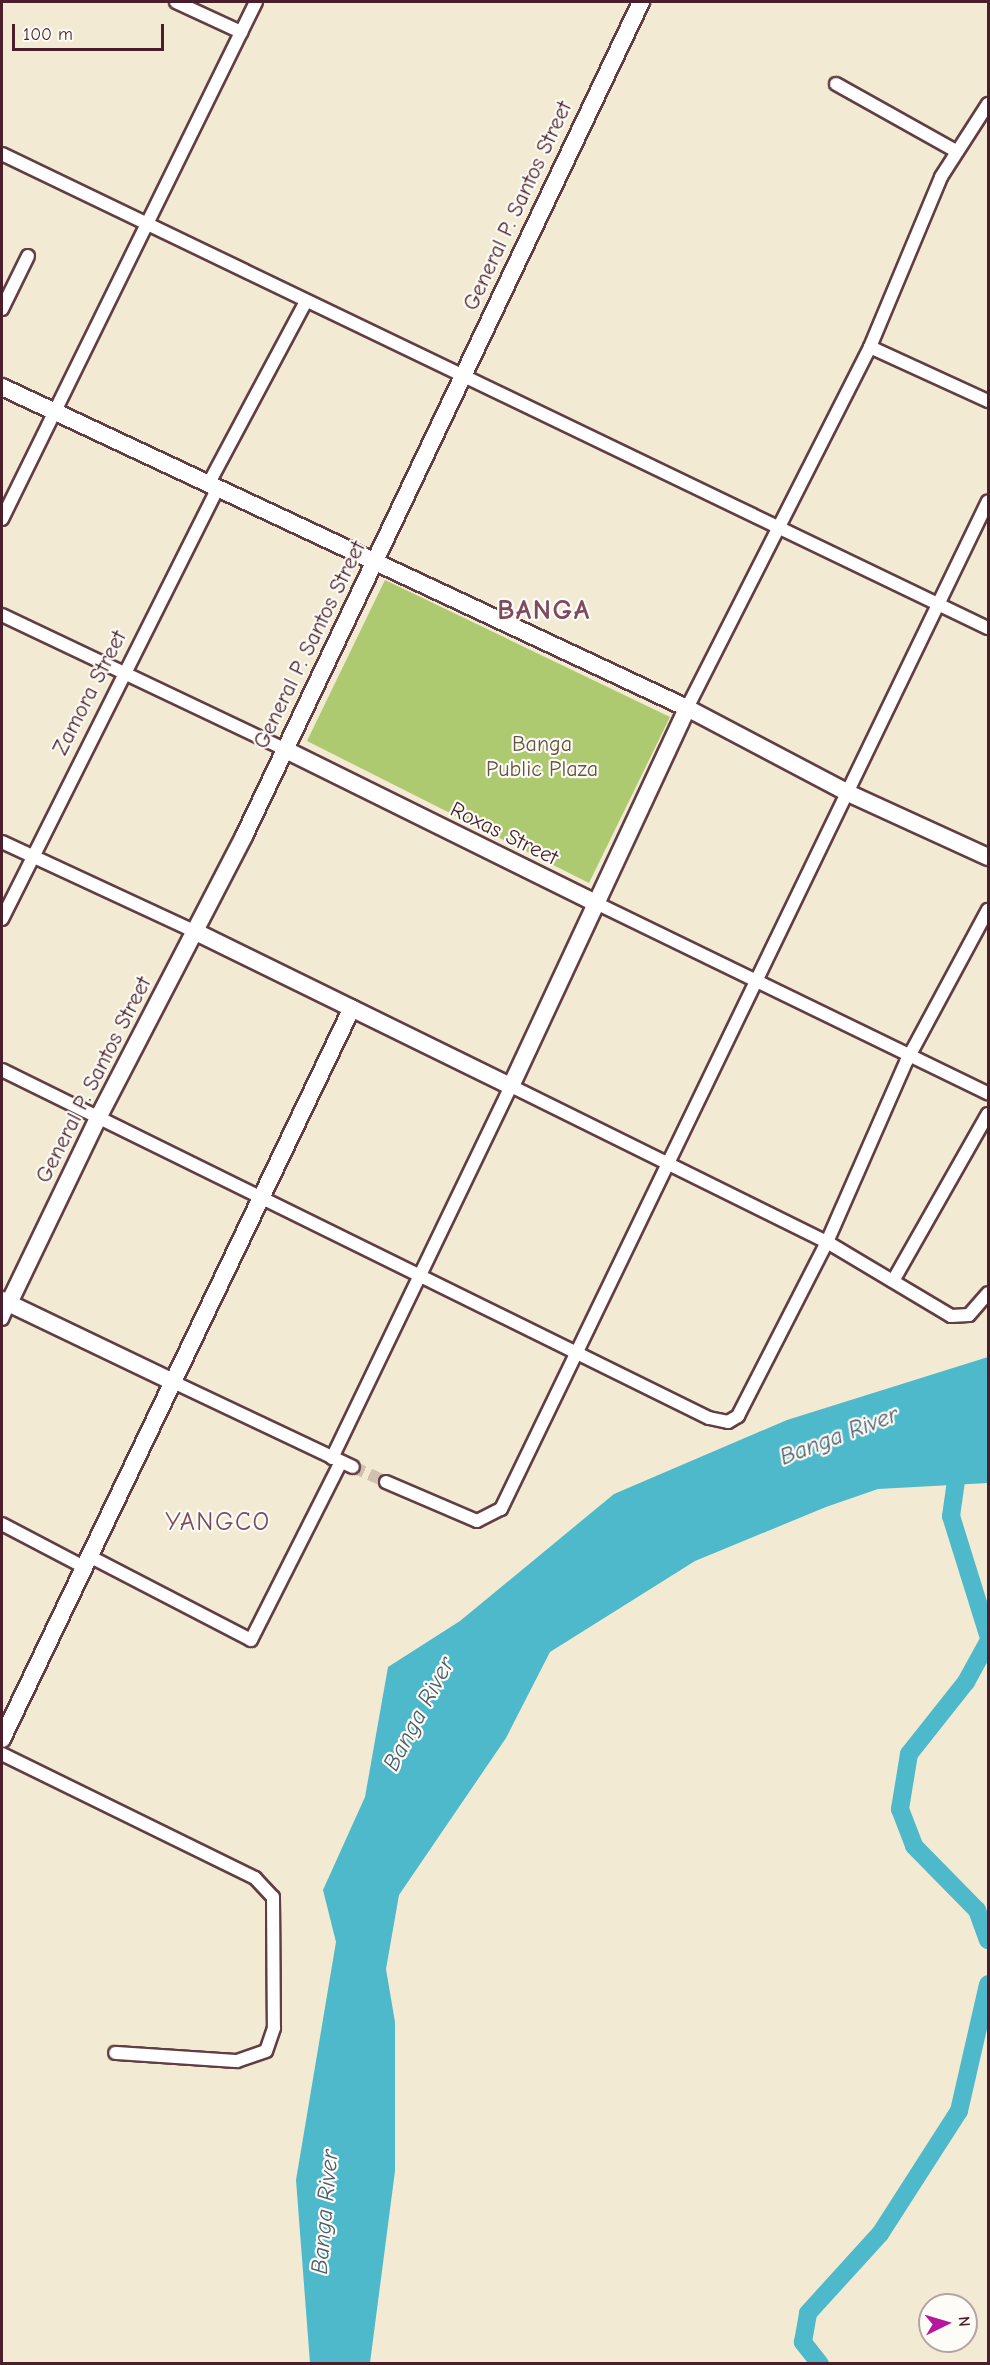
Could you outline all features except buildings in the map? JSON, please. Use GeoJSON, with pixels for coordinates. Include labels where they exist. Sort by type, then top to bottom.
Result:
{"type":"FeatureCollection","features":[{"type":"Feature","properties":{"kind":"street"},"geometry":{"type":"LineString","coordinates":[[176,2],[241,32]]}},
{"type":"Feature","properties":{"kind":"street"},"geometry":{"type":"LineString","coordinates":[[2,519],[149,224],[256,2]]}},
{"type":"Feature","properties":{"kind":"street","name":"General P. Santos Street"},"geometry":{"type":"LineString","coordinates":[[5,1302],[284,749],[374,565],[641,2]]}},
{"type":"Feature","properties":{"kind":"street"},"geometry":{"type":"LineString","coordinates":[[836,84],[956,151]]}},
{"type":"Feature","properties":{"kind":"street"},"geometry":{"type":"LineString","coordinates":[[2,1524],[86,1561],[251,1641],[687,708],[782,530],[870,347],[956,151],[988,104]]}},
{"type":"Feature","properties":{"kind":"street"},"geometry":{"type":"LineString","coordinates":[[2,154],[988,628]]}},
{"type":"Feature","properties":{"kind":"street"},"geometry":{"type":"LineString","coordinates":[[2,309],[28,256]]}},
{"type":"Feature","properties":{"kind":"street","name":"Zamora Street"},"geometry":{"type":"LineString","coordinates":[[2,919],[31,856],[125,672],[213,485],[306,301]]}},
{"type":"Feature","properties":{"kind":"street"},"geometry":{"type":"LineString","coordinates":[[870,347],[988,401]]}},
{"type":"Feature","properties":{"kind":"street"},"geometry":{"type":"LineString","coordinates":[[2,387],[213,485],[374,565],[687,708],[846,792],[988,857]]}},
{"type":"Feature","properties":{"kind":"street"},"geometry":{"type":"LineString","coordinates":[[386,1482],[468,1519],[484,1521],[497,1515],[988,501]]}},
{"type":"Feature","properties":{"kind":"street","name":"Roxas Street"},"geometry":{"type":"LineString","coordinates":[[2,615],[284,749],[988,1093]]}},
{"type":"Feature","properties":{"kind":"street"},"geometry":{"type":"LineString","coordinates":[[2,842],[194,931],[826,1242],[957,1318],[974,1312],[988,1293]]}},
{"type":"Feature","properties":{"kind":"street"},"geometry":{"type":"LineString","coordinates":[[2,1070],[576,1350],[709,1418],[732,1421],[826,1242],[912,1054],[988,910]]}},
{"type":"Feature","properties":{"kind":"street"},"geometry":{"type":"LineString","coordinates":[[2,1739],[171,1381],[352,1008]]}},
{"type":"Feature","properties":{"kind":"street"},"geometry":{"type":"LineString","coordinates":[[893,1281],[988,1114]]}},
{"type":"Feature","properties":{"kind":"street"},"geometry":{"type":"LineString","coordinates":[[2,1319],[5,1302],[353,1467]]}},
{"type":"Feature","properties":{"kind":"street"},"geometry":{"type":"LineString","coordinates":[[2,1754],[255,1878],[271,1893],[274,2028],[267,2051],[237,2061],[115,2052]]}},
{"type":"Feature","properties":{"kind":"green space","name":"Banga Public Plaza"},"geometry":{"type":"Polygon","coordinates":[[[385,580],[670,717],[589,883],[307,741],[385,580]]]}},
{"type":"Feature","properties":{"kind":"water","name":"Banga River"},"geometry":{"type":"Polygon","coordinates":[[[988,1357],[988,1483],[878,1489],[826,1507],[695,1561],[550,1652],[506,1738],[399,1895],[386,1969],[395,2022],[395,2171],[370,2363],[310,2363],[296,2180],[336,1942],[323,1890],[365,1797],[388,1667],[460,1621],[614,1494],[787,1420],[988,1357]]]}},
{"type":"Feature","properties":{"kind":"waterway"},"geometry":{"type":"LineString","coordinates":[[959,1460],[951,1516],[988,1635]]}},
{"type":"Feature","properties":{"kind":"waterway"},"geometry":{"type":"LineString","coordinates":[[988,1642],[966,1682],[909,1754],[900,1809],[914,1846],[977,1910],[988,1940]]}},
{"type":"Feature","properties":{"kind":"waterway"},"geometry":{"type":"LineString","coordinates":[[820,2364],[803,2342],[808,2313],[880,2234],[959,2111],[988,1984]]}},
{"type":"Feature","properties":{"kind":"tunnel"},"geometry":{"type":"LineString","coordinates":[[353,1467],[386,1482]]}},
{"type":"Feature","properties":{"kind":"district","name":"BANGA"},"geometry":{"type":"Point","coordinates":[544,610]}},
{"type":"Feature","properties":{"kind":"district","name":"YANGCO"},"geometry":{"type":"Point","coordinates":[218,1523]}}]}
